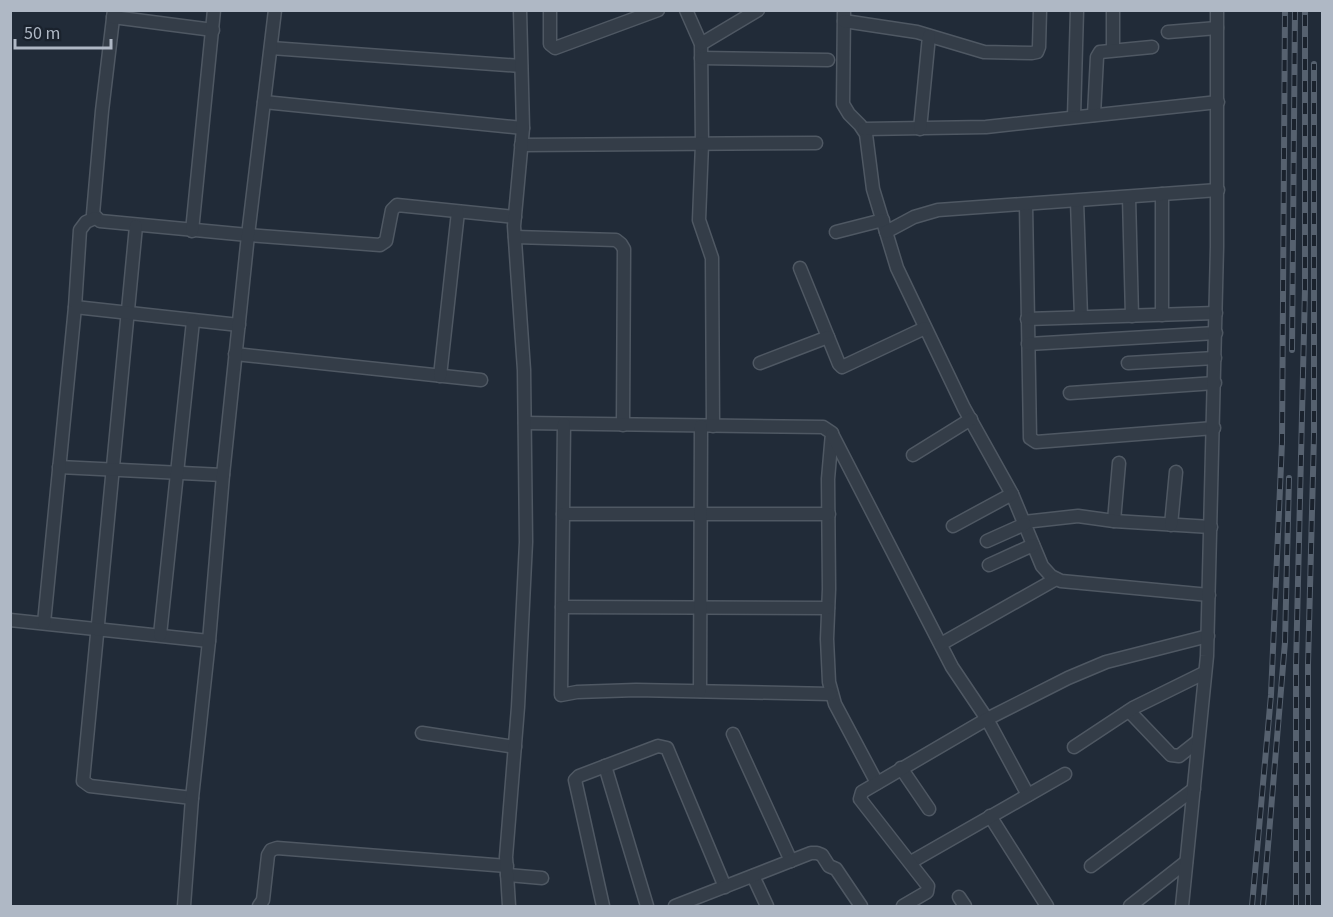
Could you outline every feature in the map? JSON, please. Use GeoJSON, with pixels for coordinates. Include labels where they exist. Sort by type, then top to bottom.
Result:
{"type":"FeatureCollection","features":[{"type":"Feature","properties":{"kind":"street"},"geometry":{"type":"LineString","coordinates":[[192,231],[214,10]]}},
{"type":"Feature","properties":{"kind":"street"},"geometry":{"type":"LineString","coordinates":[[184,906],[192,798],[238,325],[275,10]]}},
{"type":"Feature","properties":{"kind":"street"},"geometry":{"type":"LineString","coordinates":[[509,906],[507,870],[526,542],[524,370],[515,237],[523,128],[520,10]]}},
{"type":"Feature","properties":{"kind":"street"},"geometry":{"type":"LineString","coordinates":[[550,10],[550,44],[555,48],[658,10]]}},
{"type":"Feature","properties":{"kind":"street"},"geometry":{"type":"LineString","coordinates":[[686,10],[701,44],[702,144],[699,220],[712,258],[707,426],[701,515],[700,691]]}},
{"type":"Feature","properties":{"kind":"street"},"geometry":{"type":"LineString","coordinates":[[701,44],[758,10]]}},
{"type":"Feature","properties":{"kind":"street"},"geometry":{"type":"LineString","coordinates":[[1040,10],[1039,47],[1037,52],[1032,53],[984,52],[844,16],[843,104],[849,114],[864,129],[873,189],[897,268],[971,419],[1012,494],[1046,572],[1056,579],[1209,595]]}},
{"type":"Feature","properties":{"kind":"street"},"geometry":{"type":"LineString","coordinates":[[1074,117],[1077,10]]}},
{"type":"Feature","properties":{"kind":"street"},"geometry":{"type":"LineString","coordinates":[[1113,10],[1113,50]]}},
{"type":"Feature","properties":{"kind":"street"},"geometry":{"type":"LineString","coordinates":[[1182,906],[1208,636],[1216,333],[1217,10]]}},
{"type":"Feature","properties":{"kind":"street"},"geometry":{"type":"LineString","coordinates":[[213,30],[113,14],[100,123],[93,214],[95,218],[100,221],[136,226],[380,245],[386,241],[392,210],[397,205],[515,217]]}},
{"type":"Feature","properties":{"kind":"street"},"geometry":{"type":"LineString","coordinates":[[1168,32],[1217,28]]}},
{"type":"Feature","properties":{"kind":"street"},"geometry":{"type":"LineString","coordinates":[[920,129],[929,36]]}},
{"type":"Feature","properties":{"kind":"street"},"geometry":{"type":"LineString","coordinates":[[1094,115],[1097,57],[1100,52],[1152,47]]}},
{"type":"Feature","properties":{"kind":"street"},"geometry":{"type":"LineString","coordinates":[[271,48],[521,66]]}},
{"type":"Feature","properties":{"kind":"street"},"geometry":{"type":"LineString","coordinates":[[701,58],[828,60]]}},
{"type":"Feature","properties":{"kind":"street"},"geometry":{"type":"LineString","coordinates":[[264,102],[523,128]]}},
{"type":"Feature","properties":{"kind":"street"},"geometry":{"type":"LineString","coordinates":[[864,129],[986,127],[1218,102]]}},
{"type":"Feature","properties":{"kind":"street"},"geometry":{"type":"LineString","coordinates":[[521,145],[816,143]]}},
{"type":"Feature","properties":{"kind":"street"},"geometry":{"type":"LineString","coordinates":[[836,232],[884,226],[938,210],[1218,190]]}},
{"type":"Feature","properties":{"kind":"street"},"geometry":{"type":"LineString","coordinates":[[1162,194],[1162,315]]}},
{"type":"Feature","properties":{"kind":"street"},"geometry":{"type":"LineString","coordinates":[[1129,197],[1132,316]]}},
{"type":"Feature","properties":{"kind":"street"},"geometry":{"type":"LineString","coordinates":[[1077,201],[1081,317]]}},
{"type":"Feature","properties":{"kind":"street"},"geometry":{"type":"LineString","coordinates":[[1026,205],[1030,438],[1032,441],[1214,429]]}},
{"type":"Feature","properties":{"kind":"street"},"geometry":{"type":"LineString","coordinates":[[440,376],[458,212]]}},
{"type":"Feature","properties":{"kind":"street"},"geometry":{"type":"LineString","coordinates":[[44,623],[75,307],[80,230],[86,222],[95,218]]}},
{"type":"Feature","properties":{"kind":"street"},"geometry":{"type":"LineString","coordinates":[[136,226],[83,781],[90,786],[192,798]]}},
{"type":"Feature","properties":{"kind":"street"},"geometry":{"type":"LineString","coordinates":[[515,237],[616,240],[624,249],[623,425]]}},
{"type":"Feature","properties":{"kind":"street"},"geometry":{"type":"LineString","coordinates":[[800,268],[839,364],[845,367],[925,328]]}},
{"type":"Feature","properties":{"kind":"street"},"geometry":{"type":"LineString","coordinates":[[75,307],[238,325]]}},
{"type":"Feature","properties":{"kind":"street"},"geometry":{"type":"LineString","coordinates":[[1027,319],[1216,313]]}},
{"type":"Feature","properties":{"kind":"street"},"geometry":{"type":"LineString","coordinates":[[160,635],[193,321]]}},
{"type":"Feature","properties":{"kind":"street"},"geometry":{"type":"LineString","coordinates":[[1028,344],[1216,333]]}},
{"type":"Feature","properties":{"kind":"street"},"geometry":{"type":"LineString","coordinates":[[760,363],[828,338]]}},
{"type":"Feature","properties":{"kind":"street"},"geometry":{"type":"LineString","coordinates":[[236,354],[481,380]]}},
{"type":"Feature","properties":{"kind":"street"},"geometry":{"type":"LineString","coordinates":[[1128,363],[1215,358]]}},
{"type":"Feature","properties":{"kind":"street"},"geometry":{"type":"LineString","coordinates":[[1070,393],[1215,383]]}},
{"type":"Feature","properties":{"kind":"street"},"geometry":{"type":"LineString","coordinates":[[914,455],[971,419]]}},
{"type":"Feature","properties":{"kind":"street"},"geometry":{"type":"LineString","coordinates":[[525,423],[823,427],[831,433],[957,674],[987,719],[1028,795]]}},
{"type":"Feature","properties":{"kind":"street"},"geometry":{"type":"LineString","coordinates":[[564,424],[561,695],[577,692],[636,690],[831,694]]}},
{"type":"Feature","properties":{"kind":"street"},"geometry":{"type":"LineString","coordinates":[[831,433],[828,479],[827,668],[831,694],[877,783]]}},
{"type":"Feature","properties":{"kind":"street"},"geometry":{"type":"LineString","coordinates":[[1114,521],[1119,464]]}},
{"type":"Feature","properties":{"kind":"street"},"geometry":{"type":"LineString","coordinates":[[59,467],[223,475]]}},
{"type":"Feature","properties":{"kind":"street"},"geometry":{"type":"LineString","coordinates":[[1171,525],[1176,472]]}},
{"type":"Feature","properties":{"kind":"street"},"geometry":{"type":"LineString","coordinates":[[953,526],[1012,494]]}},
{"type":"Feature","properties":{"kind":"street"},"geometry":{"type":"LineString","coordinates":[[563,514],[829,514]]}},
{"type":"Feature","properties":{"kind":"street"},"geometry":{"type":"LineString","coordinates":[[987,540],[1024,523],[1078,516],[1114,521],[1211,527]]}},
{"type":"Feature","properties":{"kind":"street"},"geometry":{"type":"LineString","coordinates":[[989,565],[1033,544]]}},
{"type":"Feature","properties":{"kind":"street"},"geometry":{"type":"LineString","coordinates":[[941,644],[1056,579]]}},
{"type":"Feature","properties":{"kind":"street"},"geometry":{"type":"LineString","coordinates":[[562,607],[828,608]]}},
{"type":"Feature","properties":{"kind":"street"},"geometry":{"type":"LineString","coordinates":[[10,620],[209,641]]}},
{"type":"Feature","properties":{"kind":"street"},"geometry":{"type":"LineString","coordinates":[[903,906],[928,890],[928,886],[860,800],[862,792],[987,719],[1068,678],[1106,662],[1208,636]]}},
{"type":"Feature","properties":{"kind":"street"},"geometry":{"type":"LineString","coordinates":[[1074,747],[1129,711],[1204,673]]}},
{"type":"Feature","properties":{"kind":"street"},"geometry":{"type":"LineString","coordinates":[[1129,711],[1172,755],[1179,756],[1198,741]]}},
{"type":"Feature","properties":{"kind":"street"},"geometry":{"type":"LineString","coordinates":[[422,733],[515,747]]}},
{"type":"Feature","properties":{"kind":"street"},"geometry":{"type":"LineString","coordinates":[[734,734],[791,861]]}},
{"type":"Feature","properties":{"kind":"street"},"geometry":{"type":"LineString","coordinates":[[603,906],[575,780],[579,776],[658,746],[667,748],[725,887]]}},
{"type":"Feature","properties":{"kind":"street"},"geometry":{"type":"LineString","coordinates":[[605,766],[647,906]]}},
{"type":"Feature","properties":{"kind":"street"},"geometry":{"type":"LineString","coordinates":[[901,768],[929,809]]}},
{"type":"Feature","properties":{"kind":"street"},"geometry":{"type":"LineString","coordinates":[[911,862],[1065,774]]}},
{"type":"Feature","properties":{"kind":"street"},"geometry":{"type":"LineString","coordinates":[[1091,866],[1194,789]]}},
{"type":"Feature","properties":{"kind":"street"},"geometry":{"type":"LineString","coordinates":[[990,816],[1047,906]]}},
{"type":"Feature","properties":{"kind":"street"},"geometry":{"type":"LineString","coordinates":[[259,906],[263,900],[268,855],[271,850],[277,848],[507,870],[542,878]]}},
{"type":"Feature","properties":{"kind":"street"},"geometry":{"type":"LineString","coordinates":[[675,906],[695,903],[725,887],[817,853],[822,855],[828,866],[837,871],[861,906]]}},
{"type":"Feature","properties":{"kind":"street"},"geometry":{"type":"LineString","coordinates":[[1131,906],[1186,862]]}},
{"type":"Feature","properties":{"kind":"street"},"geometry":{"type":"LineString","coordinates":[[753,876],[768,906]]}},
{"type":"Feature","properties":{"kind":"railway"},"geometry":{"type":"LineString","coordinates":[[1252,906],[1271,695],[1282,442],[1285,10]]}},
{"type":"Feature","properties":{"kind":"railway"},"geometry":{"type":"LineString","coordinates":[[1292,350],[1295,10]]}},
{"type":"Feature","properties":{"kind":"railway"},"geometry":{"type":"LineString","coordinates":[[1296,906],[1296,666],[1305,289],[1305,10]]}},
{"type":"Feature","properties":{"kind":"railway"},"geometry":{"type":"LineString","coordinates":[[1308,906],[1308,665],[1314,435],[1314,64]]}},
{"type":"Feature","properties":{"kind":"railway"},"geometry":{"type":"LineString","coordinates":[[1263,906],[1285,642],[1289,478]]}}]}
